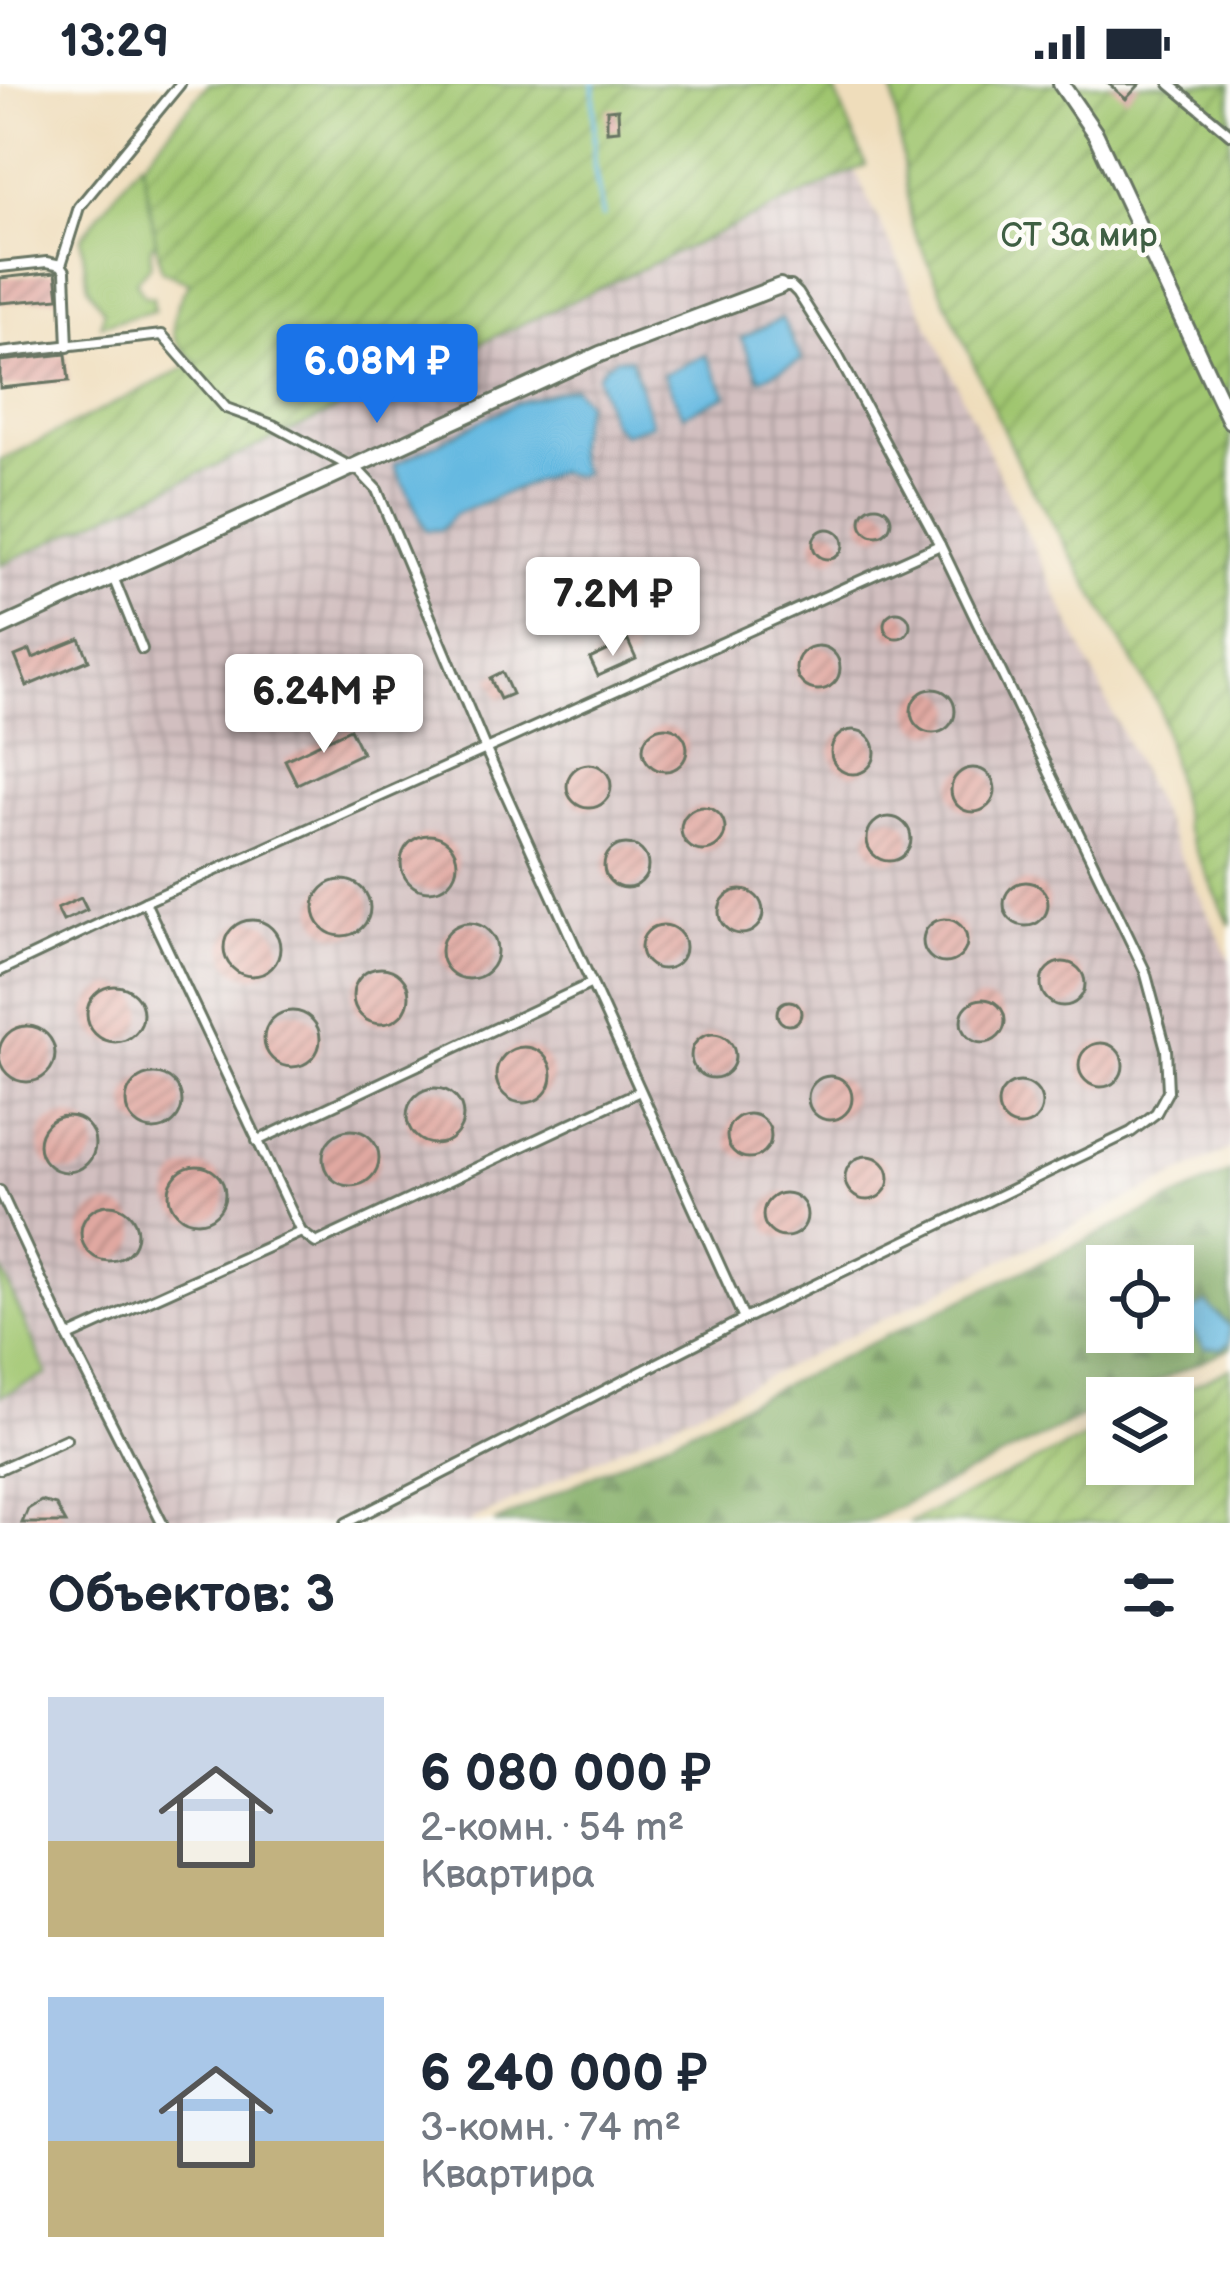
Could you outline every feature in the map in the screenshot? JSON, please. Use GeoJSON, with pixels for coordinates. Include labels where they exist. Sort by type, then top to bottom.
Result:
{"type":"FeatureCollection","features":[{"type":"Feature","properties":{"kind":"street"},"geometry":{"type":"LineString","coordinates":[[1061,84],[1096,135],[1230,421]]}},
{"type":"Feature","properties":{"kind":"street"},"geometry":{"type":"LineString","coordinates":[[0,628],[600,354],[780,286]]}},
{"type":"Feature","properties":{"kind":"lane"},"geometry":{"type":"LineString","coordinates":[[61,265],[79,207],[180,84]]}},
{"type":"Feature","properties":{"kind":"lane"},"geometry":{"type":"LineString","coordinates":[[1170,84],[1230,134]]}},
{"type":"Feature","properties":{"kind":"lane"},"geometry":{"type":"LineString","coordinates":[[0,267],[61,265],[68,346]]}},
{"type":"Feature","properties":{"kind":"lane"},"geometry":{"type":"LineString","coordinates":[[346,1523],[743,1319],[1131,1132],[1156,1113],[1168,1091],[1166,1049],[1145,971],[940,544],[838,356],[798,293],[790,286],[780,286]]}},
{"type":"Feature","properties":{"kind":"lane"},"geometry":{"type":"LineString","coordinates":[[0,353],[162,335],[226,408],[273,425],[349,466],[377,490],[486,750],[743,1319]]}},
{"type":"Feature","properties":{"kind":"lane"},"geometry":{"type":"LineString","coordinates":[[0,971],[940,544]]}},
{"type":"Feature","properties":{"kind":"lane"},"geometry":{"type":"LineString","coordinates":[[112,576],[142,649]]}},
{"type":"Feature","properties":{"kind":"lane"},"geometry":{"type":"LineString","coordinates":[[145,902],[301,1232],[316,1244],[640,1091]]}},
{"type":"Feature","properties":{"kind":"lane"},"geometry":{"type":"LineString","coordinates":[[257,1141],[592,983]]}},
{"type":"Feature","properties":{"kind":"lane"},"geometry":{"type":"LineString","coordinates":[[0,1191],[162,1523]]}},
{"type":"Feature","properties":{"kind":"lane"},"geometry":{"type":"LineString","coordinates":[[68,1337],[301,1232]]}},
{"type":"Feature","properties":{"kind":"lane"},"geometry":{"type":"LineString","coordinates":[[0,1468],[66,1438]]}},
{"type":"Feature","properties":{"kind":"shaded area"},"geometry":{"type":"Polygon","coordinates":[[[855,170],[1230,960],[1230,1149],[468,1523],[0,1523],[0,565],[855,170]]]}},
{"type":"Feature","properties":{"kind":"green space"},"geometry":{"type":"Polygon","coordinates":[[[208,84],[832,84],[866,165],[0,565],[0,461],[197,362],[174,334],[176,310],[190,283],[161,270],[142,164],[208,84]]]}},
{"type":"Feature","properties":{"kind":"green space","name":"СТ За мир"},"geometry":{"type":"Polygon","coordinates":[[[892,84],[1230,84],[1230,925],[1185,827],[1160,708],[1022,471],[912,226],[892,84]]]}},
{"type":"Feature","properties":{"kind":"green space"},"geometry":{"type":"Polygon","coordinates":[[[141,161],[149,170],[170,228],[151,246],[150,266],[136,281],[144,296],[153,297],[154,311],[101,325],[104,311],[88,287],[81,238],[141,161]]]}},
{"type":"Feature","properties":{"kind":"green space"},"geometry":{"type":"Polygon","coordinates":[[[1230,1172],[1230,1327],[1220,1315],[1222,1348],[1230,1342],[1230,1348],[1167,1377],[1086,1377],[1086,1415],[865,1523],[494,1523],[1230,1172]]]}},
{"type":"Feature","properties":{"kind":"green space"},"geometry":{"type":"Polygon","coordinates":[[[0,1266],[47,1374],[0,1396],[0,1266]]]}},
{"type":"Feature","properties":{"kind":"green space"},"geometry":{"type":"Polygon","coordinates":[[[1230,1368],[1230,1523],[908,1523],[1086,1437],[1086,1485],[1194,1485],[1194,1385],[1230,1368]]]}},
{"type":"Feature","properties":{"kind":"water"},"geometry":{"type":"Polygon","coordinates":[[[782,318],[802,360],[760,379],[741,338],[782,318]]]}},
{"type":"Feature","properties":{"kind":"water"},"geometry":{"type":"Polygon","coordinates":[[[706,355],[727,395],[683,415],[663,374],[706,355]]]}},
{"type":"Feature","properties":{"kind":"water"},"geometry":{"type":"Polygon","coordinates":[[[617,358],[631,358],[652,424],[623,434],[611,422],[597,376],[617,358]]]}},
{"type":"Feature","properties":{"kind":"water"},"geometry":{"type":"Polygon","coordinates":[[[574,387],[586,402],[576,447],[584,473],[557,472],[455,514],[441,530],[426,530],[394,465],[516,403],[574,387]]]}},
{"type":"Feature","properties":{"kind":"water"},"geometry":{"type":"Polygon","coordinates":[[[1206,1303],[1230,1327],[1230,1342],[1222,1348],[1205,1348],[1194,1333],[1194,1310],[1206,1303]]]}},
{"type":"Feature","properties":{"kind":"building"},"geometry":{"type":"Polygon","coordinates":[[[1109,84],[1140,84],[1126,99],[1109,84]]]}},
{"type":"Feature","properties":{"kind":"building"},"geometry":{"type":"Polygon","coordinates":[[[618,109],[619,130],[607,131],[607,110],[618,109]]]}},
{"type":"Feature","properties":{"kind":"building"},"geometry":{"type":"Polygon","coordinates":[[[56,272],[59,298],[0,303],[0,278],[56,272]]]}},
{"type":"Feature","properties":{"kind":"building"},"geometry":{"type":"Polygon","coordinates":[[[66,354],[69,381],[0,388],[0,361],[66,354]]]}},
{"type":"Feature","properties":{"kind":"building"},"geometry":{"type":"Polygon","coordinates":[[[876,506],[891,521],[876,536],[861,521],[876,506]]]}},
{"type":"Feature","properties":{"kind":"building"},"geometry":{"type":"Polygon","coordinates":[[[828,529],[839,533],[843,544],[839,555],[828,559],[817,555],[813,544],[817,533],[828,529]]]}},
{"type":"Feature","properties":{"kind":"building"},"geometry":{"type":"Polygon","coordinates":[[[897,612],[910,625],[897,638],[884,625],[897,612]]]}},
{"type":"Feature","properties":{"kind":"building"},"geometry":{"type":"Polygon","coordinates":[[[80,639],[89,660],[27,686],[15,656],[30,650],[33,658],[80,639]]]}},
{"type":"Feature","properties":{"kind":"building"},"geometry":{"type":"Polygon","coordinates":[[[628,641],[636,659],[598,676],[590,659],[628,641]]]}},
{"type":"Feature","properties":{"kind":"building"},"geometry":{"type":"Polygon","coordinates":[[[818,646],[834,652],[840,668],[834,684],[818,690],[802,684],[796,668],[802,652],[818,646]]]}},
{"type":"Feature","properties":{"kind":"building"},"geometry":{"type":"Polygon","coordinates":[[[502,672],[512,694],[500,699],[490,678],[502,672]]]}},
{"type":"Feature","properties":{"kind":"building"},"geometry":{"type":"Polygon","coordinates":[[[933,689],[949,695],[955,711],[949,727],[933,733],[917,727],[911,711],[917,695],[933,689]]]}},
{"type":"Feature","properties":{"kind":"building"},"geometry":{"type":"Polygon","coordinates":[[[665,727],[681,733],[687,749],[681,765],[665,771],[649,765],[643,749],[649,733],[665,727]]]}},
{"type":"Feature","properties":{"kind":"building"},"geometry":{"type":"Polygon","coordinates":[[[350,729],[362,753],[297,784],[285,760],[350,729]]]}},
{"type":"Feature","properties":{"kind":"building"},"geometry":{"type":"Polygon","coordinates":[[[853,730],[869,736],[875,752],[869,768],[853,774],[837,768],[831,752],[837,736],[853,730]]]}},
{"type":"Feature","properties":{"kind":"building"},"geometry":{"type":"Polygon","coordinates":[[[589,764],[605,770],[611,786],[605,802],[589,808],[573,802],[567,786],[573,770],[589,764]]]}},
{"type":"Feature","properties":{"kind":"building"},"geometry":{"type":"Polygon","coordinates":[[[973,768],[989,774],[995,790],[989,806],[973,812],[957,806],[951,790],[957,774],[973,768]]]}},
{"type":"Feature","properties":{"kind":"building"},"geometry":{"type":"Polygon","coordinates":[[[703,807],[719,813],[725,829],[719,845],[703,851],[687,845],[681,829],[687,813],[703,807]]]}},
{"type":"Feature","properties":{"kind":"building"},"geometry":{"type":"Polygon","coordinates":[[[889,817],[905,823],[911,839],[905,855],[889,861],[873,855],[867,839],[873,823],[889,817]]]}},
{"type":"Feature","properties":{"kind":"building"},"geometry":{"type":"Polygon","coordinates":[[[429,835],[449,843],[457,863],[449,883],[429,891],[409,883],[401,863],[409,843],[429,835]]]}},
{"type":"Feature","properties":{"kind":"building"},"geometry":{"type":"Polygon","coordinates":[[[626,844],[642,850],[648,866],[642,882],[626,888],[610,882],[604,866],[610,850],[626,844]]]}},
{"type":"Feature","properties":{"kind":"building"},"geometry":{"type":"Polygon","coordinates":[[[342,880],[362,888],[370,908],[362,928],[342,936],[322,928],[314,908],[322,888],[342,880]]]}},
{"type":"Feature","properties":{"kind":"building"},"geometry":{"type":"Polygon","coordinates":[[[1026,882],[1042,888],[1048,904],[1042,920],[1026,926],[1010,920],[1004,904],[1010,888],[1026,882]]]}},
{"type":"Feature","properties":{"kind":"building"},"geometry":{"type":"Polygon","coordinates":[[[741,890],[757,896],[763,912],[757,928],[741,934],[725,928],[719,912],[725,896],[741,890]]]}},
{"type":"Feature","properties":{"kind":"building"},"geometry":{"type":"Polygon","coordinates":[[[81,898],[87,910],[63,921],[57,909],[81,898]]]}},
{"type":"Feature","properties":{"kind":"building"},"geometry":{"type":"Polygon","coordinates":[[[945,919],[961,925],[967,941],[961,957],[945,963],[929,957],[923,941],[929,925],[945,919]]]}},
{"type":"Feature","properties":{"kind":"building"},"geometry":{"type":"Polygon","coordinates":[[[252,920],[272,928],[280,948],[272,968],[252,976],[232,968],[224,948],[232,928],[252,920]]]}},
{"type":"Feature","properties":{"kind":"building"},"geometry":{"type":"Polygon","coordinates":[[[469,923],[489,931],[497,951],[489,971],[469,979],[449,971],[441,951],[449,931],[469,923]]]}},
{"type":"Feature","properties":{"kind":"building"},"geometry":{"type":"Polygon","coordinates":[[[663,925],[679,931],[685,947],[679,963],[663,969],[647,963],[641,947],[647,931],[663,925]]]}},
{"type":"Feature","properties":{"kind":"building"},"geometry":{"type":"Polygon","coordinates":[[[1063,962],[1079,968],[1085,984],[1079,1000],[1063,1006],[1047,1000],[1041,984],[1047,968],[1063,962]]]}},
{"type":"Feature","properties":{"kind":"building"},"geometry":{"type":"Polygon","coordinates":[[[381,968],[401,976],[409,996],[401,1016],[381,1024],[361,1016],[353,996],[361,976],[381,968]]]}},
{"type":"Feature","properties":{"kind":"building"},"geometry":{"type":"Polygon","coordinates":[[[115,986],[135,994],[143,1014],[135,1034],[115,1042],[95,1034],[87,1014],[95,994],[115,986]]]}},
{"type":"Feature","properties":{"kind":"building"},"geometry":{"type":"Polygon","coordinates":[[[983,999],[999,1005],[1005,1021],[999,1037],[983,1043],[967,1037],[961,1021],[967,1005],[983,999]]]}},
{"type":"Feature","properties":{"kind":"building"},"geometry":{"type":"Polygon","coordinates":[[[789,1001],[798,1004],[798,1022],[789,1025],[780,1022],[777,1013],[780,1004],[789,1001]]]}},
{"type":"Feature","properties":{"kind":"building"},"geometry":{"type":"Polygon","coordinates":[[[292,1011],[312,1019],[320,1039],[312,1059],[292,1067],[272,1059],[264,1039],[272,1019],[292,1011]]]}},
{"type":"Feature","properties":{"kind":"building"},"geometry":{"type":"Polygon","coordinates":[[[27,1026],[47,1034],[55,1054],[47,1074],[27,1082],[7,1074],[-1,1054],[7,1034],[27,1026]]]}},
{"type":"Feature","properties":{"kind":"building"},"geometry":{"type":"Polygon","coordinates":[[[713,1034],[729,1040],[735,1056],[729,1072],[713,1078],[697,1072],[691,1056],[697,1040],[713,1034]]]}},
{"type":"Feature","properties":{"kind":"building"},"geometry":{"type":"Polygon","coordinates":[[[1101,1043],[1117,1049],[1123,1065],[1117,1081],[1101,1087],[1085,1081],[1079,1065],[1085,1049],[1101,1043]]]}},
{"type":"Feature","properties":{"kind":"building"},"geometry":{"type":"Polygon","coordinates":[[[524,1047],[544,1055],[552,1075],[544,1095],[524,1103],[504,1095],[496,1075],[504,1055],[524,1047]]]}},
{"type":"Feature","properties":{"kind":"building"},"geometry":{"type":"Polygon","coordinates":[[[154,1074],[174,1082],[182,1102],[174,1122],[154,1130],[134,1122],[126,1102],[134,1082],[154,1074]]]}},
{"type":"Feature","properties":{"kind":"building"},"geometry":{"type":"Polygon","coordinates":[[[830,1076],[846,1082],[852,1098],[846,1114],[830,1120],[814,1114],[808,1098],[814,1082],[830,1076]]]}},
{"type":"Feature","properties":{"kind":"building"},"geometry":{"type":"Polygon","coordinates":[[[1020,1082],[1036,1088],[1042,1104],[1036,1120],[1020,1126],[1004,1120],[998,1104],[1004,1088],[1020,1082]]]}},
{"type":"Feature","properties":{"kind":"building"},"geometry":{"type":"Polygon","coordinates":[[[435,1088],[455,1096],[463,1116],[455,1136],[435,1144],[415,1136],[407,1116],[415,1096],[435,1088]]]}},
{"type":"Feature","properties":{"kind":"building"},"geometry":{"type":"Polygon","coordinates":[[[749,1114],[765,1120],[771,1136],[765,1152],[749,1158],[733,1152],[727,1136],[733,1120],[749,1114]]]}},
{"type":"Feature","properties":{"kind":"building"},"geometry":{"type":"Polygon","coordinates":[[[67,1116],[87,1124],[95,1144],[87,1164],[67,1172],[47,1164],[39,1144],[47,1124],[67,1116]]]}},
{"type":"Feature","properties":{"kind":"building"},"geometry":{"type":"Polygon","coordinates":[[[351,1130],[371,1138],[379,1158],[371,1178],[351,1186],[331,1178],[323,1158],[331,1138],[351,1130]]]}},
{"type":"Feature","properties":{"kind":"building"},"geometry":{"type":"Polygon","coordinates":[[[867,1156],[883,1162],[889,1178],[883,1194],[867,1200],[851,1194],[845,1178],[851,1162],[867,1156]]]}},
{"type":"Feature","properties":{"kind":"building"},"geometry":{"type":"Polygon","coordinates":[[[197,1166],[217,1174],[225,1194],[217,1214],[197,1222],[177,1214],[169,1194],[177,1174],[197,1166]]]}},
{"type":"Feature","properties":{"kind":"building"},"geometry":{"type":"Polygon","coordinates":[[[785,1193],[801,1199],[807,1215],[801,1231],[785,1237],[769,1231],[763,1215],[769,1199],[785,1193]]]}},
{"type":"Feature","properties":{"kind":"building"},"geometry":{"type":"Polygon","coordinates":[[[109,1205],[129,1213],[137,1233],[129,1253],[109,1261],[89,1253],[81,1233],[89,1213],[109,1205]]]}},
{"type":"Feature","properties":{"kind":"building"},"geometry":{"type":"Polygon","coordinates":[[[41,1501],[56,1505],[66,1523],[22,1523],[28,1509],[41,1501]]]}},
{"type":"Feature","properties":{"kind":"waterway"},"geometry":{"type":"LineString","coordinates":[[594,84],[594,166],[603,217]]}}]}
